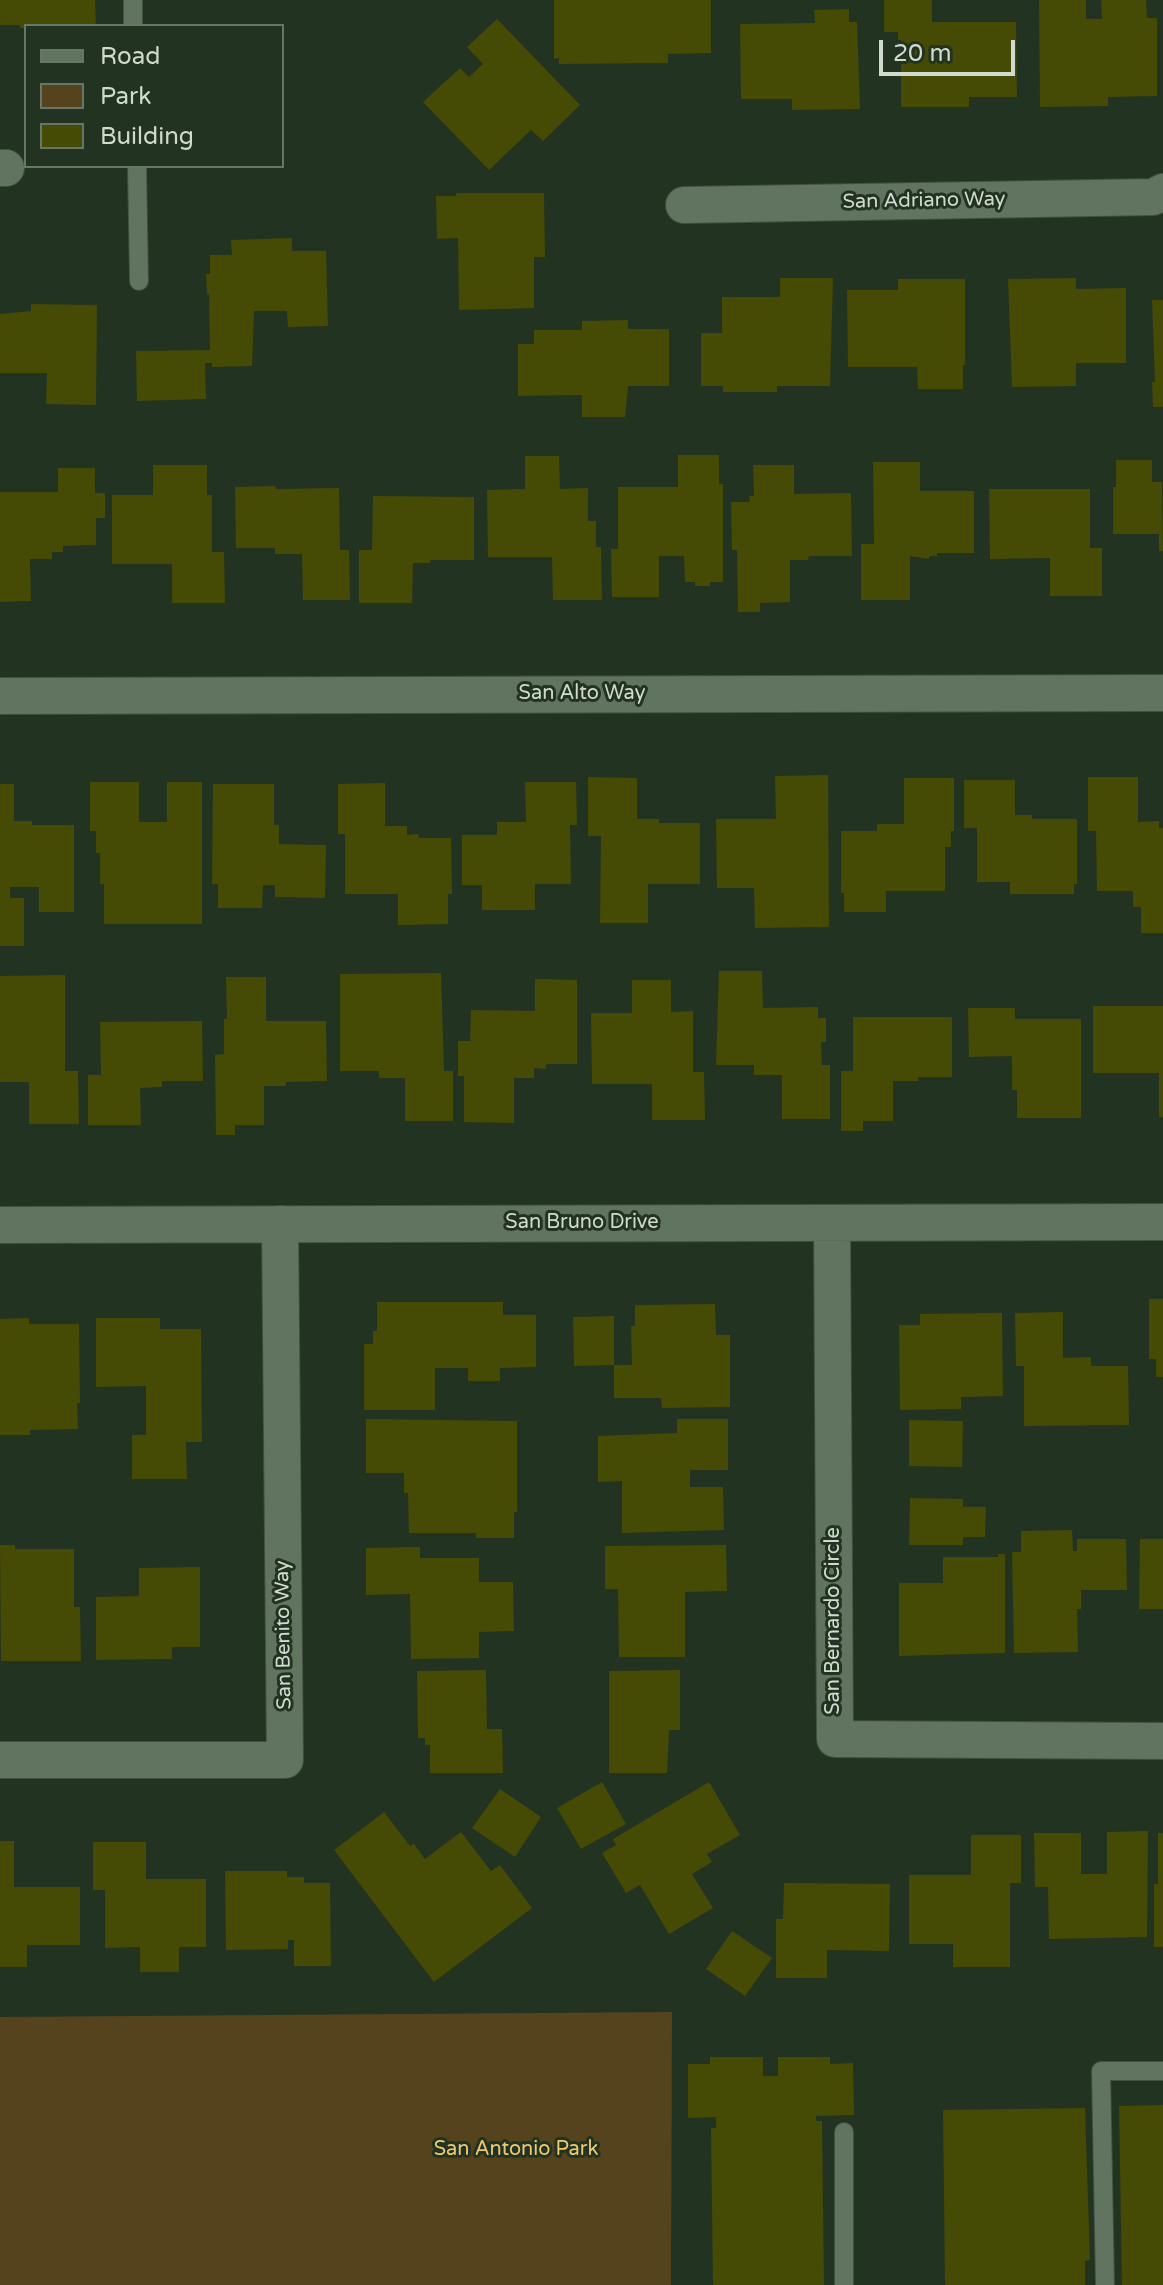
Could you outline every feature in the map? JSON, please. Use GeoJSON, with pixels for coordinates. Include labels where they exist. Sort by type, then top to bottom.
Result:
{"type":"FeatureCollection","features":[{"type":"Feature","properties":{"kind":"street","name":"San Adriano Way"},"geometry":{"type":"LineString","coordinates":[[684,205],[1153,197],[1163,192]]}},
{"type":"Feature","properties":{"kind":"street","name":"San Alto Way"},"geometry":{"type":"LineString","coordinates":[[0,696],[1163,693]]}},
{"type":"Feature","properties":{"kind":"street","name":"San Bruno Drive"},"geometry":{"type":"LineString","coordinates":[[0,1225],[1163,1222]]}},
{"type":"Feature","properties":{"kind":"street","name":"San Bernardo Circle"},"geometry":{"type":"LineString","coordinates":[[832,1223],[835,1739],[1163,1741]]}},
{"type":"Feature","properties":{"kind":"street","name":"San Benito Way"},"geometry":{"type":"LineString","coordinates":[[0,1760],[285,1760],[280,1224]]}},
{"type":"Feature","properties":{"kind":"lane"},"geometry":{"type":"LineString","coordinates":[[133,0],[133,24]]}},
{"type":"Feature","properties":{"kind":"lane"},"geometry":{"type":"LineString","coordinates":[[137,168],[139,281]]}},
{"type":"Feature","properties":{"kind":"lane"},"geometry":{"type":"LineString","coordinates":[[1105,2285],[1101,2071],[1163,2071]]}},
{"type":"Feature","properties":{"kind":"lane"},"geometry":{"type":"LineString","coordinates":[[844,2132],[844,2285]]}},
{"type":"Feature","properties":{"kind":"green space","name":"San Antonio Park"},"geometry":{"type":"Polygon","coordinates":[[[672,2012],[671,2285],[0,2285],[0,2017],[672,2012]]]}},
{"type":"Feature","properties":{"kind":"building"},"geometry":{"type":"Polygon","coordinates":[[[0,0],[95,0],[96,24],[24,24],[24,28],[20,25],[0,25],[0,0]]]}},
{"type":"Feature","properties":{"kind":"building"},"geometry":{"type":"Polygon","coordinates":[[[554,0],[711,0],[711,53],[668,54],[668,63],[559,64],[559,58],[554,59],[554,0]]]}},
{"type":"Feature","properties":{"kind":"building"},"geometry":{"type":"Polygon","coordinates":[[[884,0],[932,0],[932,22],[1016,22],[1017,97],[969,97],[969,107],[901,107],[901,40],[898,40],[898,32],[884,32],[884,0]]]}},
{"type":"Feature","properties":{"kind":"building"},"geometry":{"type":"Polygon","coordinates":[[[1039,0],[1086,0],[1086,19],[1102,19],[1101,0],[1146,0],[1147,18],[1157,18],[1157,96],[1108,97],[1108,106],[1040,107],[1039,0]]]}},
{"type":"Feature","properties":{"kind":"building"},"geometry":{"type":"Polygon","coordinates":[[[849,9],[849,22],[857,22],[860,109],[792,110],[792,99],[741,99],[740,24],[815,23],[814,10],[849,9]]]}},
{"type":"Feature","properties":{"kind":"building"},"geometry":{"type":"Polygon","coordinates":[[[497,19],[580,105],[543,141],[531,130],[489,170],[423,102],[460,68],[469,77],[483,64],[467,47],[497,19]]]}},
{"type":"Feature","properties":{"kind":"building"},"geometry":{"type":"Polygon","coordinates":[[[456,193],[544,193],[545,257],[534,257],[534,308],[459,310],[458,238],[437,239],[436,196],[456,196],[456,193]]]}},
{"type":"Feature","properties":{"kind":"building"},"geometry":{"type":"Polygon","coordinates":[[[292,238],[292,251],[326,251],[328,326],[288,327],[287,311],[254,311],[252,366],[212,367],[212,363],[205,363],[206,399],[137,401],[136,351],[210,350],[206,274],[210,274],[210,255],[232,255],[231,240],[292,238]]]}},
{"type":"Feature","properties":{"kind":"building"},"geometry":{"type":"Polygon","coordinates":[[[780,278],[833,278],[830,386],[777,386],[777,392],[723,392],[723,386],[701,386],[701,333],[722,333],[722,297],[780,297],[780,278]]]}},
{"type":"Feature","properties":{"kind":"building"},"geometry":{"type":"Polygon","coordinates":[[[1076,278],[1076,289],[1126,288],[1126,363],[1076,363],[1076,386],[1012,387],[1008,279],[1076,278]]]}},
{"type":"Feature","properties":{"kind":"building"},"geometry":{"type":"Polygon","coordinates":[[[898,279],[965,279],[963,389],[918,389],[917,367],[848,367],[847,290],[898,290],[898,279]]]}},
{"type":"Feature","properties":{"kind":"building"},"geometry":{"type":"Polygon","coordinates":[[[1152,300],[1163,300],[1163,407],[1153,407],[1152,300]]]}},
{"type":"Feature","properties":{"kind":"building"},"geometry":{"type":"Polygon","coordinates":[[[31,304],[97,305],[96,405],[46,404],[47,373],[0,373],[0,314],[31,311],[31,304]]]}},
{"type":"Feature","properties":{"kind":"building"},"geometry":{"type":"Polygon","coordinates":[[[628,320],[628,329],[669,329],[669,386],[628,386],[625,417],[582,417],[582,395],[518,396],[518,344],[534,344],[534,330],[582,330],[582,321],[628,320]]]}},
{"type":"Feature","properties":{"kind":"building"},"geometry":{"type":"Polygon","coordinates":[[[678,455],[719,455],[719,484],[723,484],[723,582],[695,586],[695,582],[685,582],[684,556],[659,556],[659,597],[612,597],[611,549],[618,549],[618,487],[678,487],[678,455]]]}},
{"type":"Feature","properties":{"kind":"building"},"geometry":{"type":"Polygon","coordinates":[[[525,456],[559,456],[560,489],[588,488],[588,521],[596,521],[596,547],[601,547],[602,600],[553,600],[552,557],[488,557],[487,490],[525,489],[525,456]]]}},
{"type":"Feature","properties":{"kind":"building"},"geometry":{"type":"Polygon","coordinates":[[[1116,460],[1152,460],[1152,482],[1162,482],[1163,551],[1159,551],[1159,534],[1113,534],[1116,460]]]}},
{"type":"Feature","properties":{"kind":"building"},"geometry":{"type":"Polygon","coordinates":[[[873,462],[920,462],[920,491],[974,491],[974,553],[937,553],[929,559],[910,556],[910,600],[861,600],[861,544],[874,544],[873,462]]]}},
{"type":"Feature","properties":{"kind":"building"},"geometry":{"type":"Polygon","coordinates":[[[153,465],[207,465],[207,495],[212,495],[212,552],[224,552],[225,603],[172,603],[172,564],[112,564],[112,495],[153,495],[153,465]]]}},
{"type":"Feature","properties":{"kind":"building"},"geometry":{"type":"Polygon","coordinates":[[[753,465],[794,465],[794,494],[851,493],[852,556],[809,556],[808,560],[790,560],[790,602],[760,603],[760,612],[738,612],[737,550],[732,550],[731,502],[750,502],[749,496],[754,496],[753,465]]]}},
{"type":"Feature","properties":{"kind":"building"},"geometry":{"type":"Polygon","coordinates":[[[58,468],[95,468],[95,493],[105,493],[105,518],[96,518],[96,545],[63,546],[63,552],[52,552],[52,559],[30,559],[31,601],[0,602],[0,492],[58,492],[58,468]]]}},
{"type":"Feature","properties":{"kind":"building"},"geometry":{"type":"Polygon","coordinates":[[[275,486],[276,489],[339,488],[340,550],[349,550],[350,600],[303,600],[302,554],[275,554],[275,548],[236,548],[235,487],[275,486]]]}},
{"type":"Feature","properties":{"kind":"building"},"geometry":{"type":"Polygon","coordinates":[[[989,489],[1090,489],[1090,548],[1102,548],[1102,596],[1050,596],[1050,558],[990,559],[989,489]]]}},
{"type":"Feature","properties":{"kind":"building"},"geometry":{"type":"Polygon","coordinates":[[[373,496],[474,497],[474,560],[413,563],[412,603],[359,603],[359,550],[372,550],[373,496]]]}},
{"type":"Feature","properties":{"kind":"building"},"geometry":{"type":"Polygon","coordinates":[[[828,775],[829,927],[755,928],[754,888],[717,888],[716,819],[776,819],[775,776],[828,775]]]}},
{"type":"Feature","properties":{"kind":"building"},"geometry":{"type":"Polygon","coordinates":[[[588,777],[637,778],[637,819],[659,819],[659,823],[700,823],[700,884],[648,884],[648,923],[600,923],[601,836],[588,836],[588,777]]]}},
{"type":"Feature","properties":{"kind":"building"},"geometry":{"type":"Polygon","coordinates":[[[1088,777],[1138,777],[1138,822],[1159,821],[1159,828],[1163,828],[1163,933],[1141,933],[1141,907],[1133,907],[1133,891],[1097,891],[1096,831],[1088,831],[1088,777]]]}},
{"type":"Feature","properties":{"kind":"building"},"geometry":{"type":"Polygon","coordinates":[[[904,778],[954,778],[954,831],[951,831],[951,847],[945,847],[945,891],[886,891],[886,912],[844,912],[841,831],[877,831],[877,824],[904,824],[904,778]]]}},
{"type":"Feature","properties":{"kind":"building"},"geometry":{"type":"Polygon","coordinates":[[[964,780],[1015,780],[1015,815],[1032,815],[1032,819],[1077,819],[1077,884],[1074,884],[1074,894],[1010,894],[1010,882],[977,882],[977,828],[964,828],[964,780]]]}},
{"type":"Feature","properties":{"kind":"building"},"geometry":{"type":"Polygon","coordinates":[[[90,782],[139,782],[139,822],[167,822],[167,782],[202,782],[202,924],[104,924],[100,853],[96,853],[96,831],[90,831],[90,782]]]}},
{"type":"Feature","properties":{"kind":"building"},"geometry":{"type":"Polygon","coordinates":[[[525,782],[576,782],[577,825],[570,825],[571,884],[535,884],[535,910],[482,910],[482,885],[462,885],[462,835],[497,835],[497,822],[526,822],[525,782]]]}},
{"type":"Feature","properties":{"kind":"building"},"geometry":{"type":"Polygon","coordinates":[[[385,783],[385,826],[407,826],[407,835],[418,834],[419,838],[451,838],[452,894],[448,894],[448,924],[398,925],[398,894],[345,894],[345,834],[338,834],[338,784],[385,783]]]}},
{"type":"Feature","properties":{"kind":"building"},"geometry":{"type":"Polygon","coordinates":[[[0,784],[14,784],[14,821],[32,821],[32,825],[74,825],[74,912],[39,912],[39,887],[10,887],[10,898],[24,898],[24,946],[0,946],[0,784]]]}},
{"type":"Feature","properties":{"kind":"building"},"geometry":{"type":"Polygon","coordinates":[[[213,784],[274,784],[274,825],[279,825],[279,844],[326,845],[325,898],[275,897],[275,885],[263,885],[262,908],[218,908],[218,884],[212,884],[213,784]]]}},
{"type":"Feature","properties":{"kind":"building"},"geometry":{"type":"Polygon","coordinates":[[[719,971],[762,971],[763,1008],[818,1007],[818,1018],[826,1018],[826,1042],[821,1042],[822,1065],[830,1065],[830,1119],[782,1119],[782,1075],[754,1075],[754,1065],[716,1065],[719,971]]]}},
{"type":"Feature","properties":{"kind":"building"},"geometry":{"type":"Polygon","coordinates":[[[441,973],[444,1071],[453,1071],[453,1121],[405,1121],[405,1078],[379,1078],[379,1071],[340,1071],[340,974],[441,973]]]}},
{"type":"Feature","properties":{"kind":"building"},"geometry":{"type":"Polygon","coordinates":[[[65,975],[65,1071],[78,1071],[79,1124],[29,1124],[29,1082],[0,1082],[0,976],[65,975]]]}},
{"type":"Feature","properties":{"kind":"building"},"geometry":{"type":"Polygon","coordinates":[[[226,977],[266,977],[266,1021],[326,1021],[327,1081],[264,1086],[264,1125],[235,1125],[235,1135],[216,1135],[215,1055],[224,1054],[226,977]]]}},
{"type":"Feature","properties":{"kind":"building"},"geometry":{"type":"Polygon","coordinates":[[[535,979],[577,980],[577,1064],[546,1064],[546,1069],[534,1068],[534,1078],[514,1078],[514,1123],[464,1122],[464,1076],[458,1076],[458,1041],[470,1041],[471,1010],[535,1011],[535,979]]]}},
{"type":"Feature","properties":{"kind":"building"},"geometry":{"type":"Polygon","coordinates":[[[632,980],[671,980],[671,1012],[693,1011],[693,1072],[704,1072],[705,1120],[652,1120],[652,1084],[592,1084],[591,1013],[632,1013],[632,980]]]}},
{"type":"Feature","properties":{"kind":"building"},"geometry":{"type":"Polygon","coordinates":[[[1093,1006],[1163,1006],[1163,1117],[1159,1117],[1159,1073],[1093,1073],[1093,1006]]]}},
{"type":"Feature","properties":{"kind":"building"},"geometry":{"type":"Polygon","coordinates":[[[968,1008],[1015,1008],[1015,1019],[1081,1019],[1081,1118],[1017,1118],[1017,1090],[1012,1090],[1012,1056],[969,1057],[968,1008]]]}},
{"type":"Feature","properties":{"kind":"building"},"geometry":{"type":"Polygon","coordinates":[[[853,1017],[952,1017],[952,1077],[893,1081],[893,1121],[863,1121],[863,1131],[841,1131],[841,1071],[853,1071],[853,1017]]]}},
{"type":"Feature","properties":{"kind":"building"},"geometry":{"type":"Polygon","coordinates":[[[202,1021],[203,1081],[162,1081],[162,1087],[140,1088],[141,1125],[88,1125],[88,1075],[101,1075],[100,1022],[202,1021]]]}},
{"type":"Feature","properties":{"kind":"building"},"geometry":{"type":"Polygon","coordinates":[[[1149,1299],[1163,1299],[1163,1377],[1156,1377],[1156,1359],[1149,1359],[1149,1299]]]}},
{"type":"Feature","properties":{"kind":"building"},"geometry":{"type":"Polygon","coordinates":[[[377,1302],[503,1302],[503,1315],[536,1315],[536,1367],[500,1368],[500,1381],[468,1381],[468,1368],[435,1368],[435,1410],[364,1410],[364,1344],[373,1344],[373,1331],[377,1331],[377,1302]]]}},
{"type":"Feature","properties":{"kind":"building"},"geometry":{"type":"Polygon","coordinates":[[[715,1304],[716,1335],[730,1335],[730,1407],[662,1408],[661,1398],[614,1398],[614,1365],[632,1365],[631,1326],[635,1326],[635,1305],[715,1304]]]}},
{"type":"Feature","properties":{"kind":"building"},"geometry":{"type":"Polygon","coordinates":[[[1063,1312],[1063,1358],[1091,1357],[1091,1366],[1128,1366],[1129,1425],[1024,1426],[1024,1366],[1016,1366],[1015,1313],[1063,1312]]]}},
{"type":"Feature","properties":{"kind":"building"},"geometry":{"type":"Polygon","coordinates":[[[1002,1313],[1003,1396],[961,1397],[961,1409],[900,1410],[899,1325],[920,1325],[920,1314],[1002,1313]]]}},
{"type":"Feature","properties":{"kind":"building"},"geometry":{"type":"Polygon","coordinates":[[[614,1316],[614,1365],[574,1366],[573,1317],[614,1316]]]}},
{"type":"Feature","properties":{"kind":"building"},"geometry":{"type":"Polygon","coordinates":[[[29,1318],[29,1324],[79,1324],[78,1429],[30,1430],[30,1435],[0,1435],[0,1319],[29,1318]]]}},
{"type":"Feature","properties":{"kind":"building"},"geometry":{"type":"Polygon","coordinates":[[[96,1318],[160,1318],[160,1329],[201,1329],[202,1442],[186,1442],[187,1479],[132,1479],[132,1435],[146,1435],[146,1386],[96,1387],[96,1318]]]}},
{"type":"Feature","properties":{"kind":"building"},"geometry":{"type":"Polygon","coordinates":[[[366,1419],[517,1421],[514,1538],[476,1538],[476,1533],[409,1533],[404,1473],[366,1473],[366,1419]]]}},
{"type":"Feature","properties":{"kind":"building"},"geometry":{"type":"Polygon","coordinates":[[[677,1419],[728,1419],[728,1470],[690,1470],[690,1487],[723,1487],[724,1530],[622,1533],[622,1481],[598,1482],[598,1436],[677,1433],[677,1419]]]}},
{"type":"Feature","properties":{"kind":"building"},"geometry":{"type":"Polygon","coordinates":[[[909,1420],[963,1421],[962,1467],[909,1466],[909,1420]]]}},
{"type":"Feature","properties":{"kind":"building"},"geometry":{"type":"Polygon","coordinates":[[[910,1498],[963,1499],[963,1507],[986,1507],[985,1537],[963,1537],[963,1545],[909,1545],[910,1498]]]}},
{"type":"Feature","properties":{"kind":"building"},"geometry":{"type":"Polygon","coordinates":[[[1072,1530],[1073,1551],[1077,1551],[1077,1539],[1126,1539],[1127,1590],[1081,1590],[1081,1609],[1077,1609],[1078,1652],[1014,1653],[1012,1552],[1021,1552],[1021,1531],[1072,1530]]]}},
{"type":"Feature","properties":{"kind":"building"},"geometry":{"type":"Polygon","coordinates":[[[1140,1539],[1163,1539],[1163,1609],[1139,1609],[1140,1539]]]}},
{"type":"Feature","properties":{"kind":"building"},"geometry":{"type":"Polygon","coordinates":[[[0,1545],[15,1545],[15,1549],[74,1549],[74,1607],[80,1607],[81,1661],[1,1661],[0,1545]]]}},
{"type":"Feature","properties":{"kind":"building"},"geometry":{"type":"Polygon","coordinates":[[[726,1545],[727,1591],[685,1592],[685,1657],[619,1657],[618,1589],[605,1589],[605,1546],[726,1545]]]}},
{"type":"Feature","properties":{"kind":"building"},"geometry":{"type":"Polygon","coordinates":[[[420,1547],[420,1558],[479,1558],[479,1582],[513,1582],[514,1631],[479,1632],[479,1658],[411,1659],[410,1594],[366,1595],[366,1548],[420,1547]]]}},
{"type":"Feature","properties":{"kind":"building"},"geometry":{"type":"Polygon","coordinates":[[[998,1554],[1005,1554],[1005,1653],[899,1656],[899,1583],[943,1583],[943,1557],[998,1557],[998,1554]]]}},
{"type":"Feature","properties":{"kind":"building"},"geometry":{"type":"Polygon","coordinates":[[[200,1567],[200,1647],[172,1647],[172,1659],[96,1660],[96,1597],[139,1596],[139,1568],[200,1567]]]}},
{"type":"Feature","properties":{"kind":"building"},"geometry":{"type":"Polygon","coordinates":[[[486,1670],[487,1729],[502,1729],[503,1773],[430,1773],[430,1745],[425,1745],[425,1738],[418,1738],[417,1671],[486,1670]]]}},
{"type":"Feature","properties":{"kind":"building"},"geometry":{"type":"Polygon","coordinates":[[[680,1670],[680,1730],[669,1730],[667,1773],[609,1773],[609,1671],[680,1670]]]}},
{"type":"Feature","properties":{"kind":"building"},"geometry":{"type":"Polygon","coordinates":[[[602,1782],[626,1824],[581,1849],[557,1808],[602,1782]]]}},
{"type":"Feature","properties":{"kind":"building"},"geometry":{"type":"Polygon","coordinates":[[[709,1782],[740,1835],[707,1854],[712,1862],[692,1874],[713,1908],[669,1934],[640,1885],[626,1893],[602,1853],[616,1845],[613,1839],[709,1782]]]}},
{"type":"Feature","properties":{"kind":"building"},"geometry":{"type":"Polygon","coordinates":[[[500,1789],[541,1817],[515,1857],[472,1828],[500,1789]]]}},
{"type":"Feature","properties":{"kind":"building"},"geometry":{"type":"Polygon","coordinates":[[[384,1812],[410,1846],[414,1844],[425,1859],[461,1832],[491,1871],[500,1865],[532,1908],[434,1982],[334,1850],[384,1812]]]}},
{"type":"Feature","properties":{"kind":"building"},"geometry":{"type":"Polygon","coordinates":[[[1148,1831],[1147,1937],[1049,1939],[1048,1887],[1035,1887],[1034,1833],[1081,1833],[1081,1874],[1107,1874],[1107,1832],[1148,1831]]]}},
{"type":"Feature","properties":{"kind":"building"},"geometry":{"type":"Polygon","coordinates":[[[1158,1833],[1163,1833],[1163,1947],[1154,1947],[1158,1833]]]}},
{"type":"Feature","properties":{"kind":"building"},"geometry":{"type":"Polygon","coordinates":[[[971,1835],[1021,1835],[1021,1883],[1010,1883],[1010,1967],[953,1967],[953,1944],[909,1944],[909,1875],[971,1875],[971,1835]]]}},
{"type":"Feature","properties":{"kind":"building"},"geometry":{"type":"Polygon","coordinates":[[[0,1841],[14,1841],[14,1887],[80,1887],[80,1945],[27,1945],[27,1967],[0,1967],[0,1841]]]}},
{"type":"Feature","properties":{"kind":"building"},"geometry":{"type":"Polygon","coordinates":[[[93,1842],[146,1842],[146,1879],[206,1879],[206,1947],[179,1947],[179,1972],[140,1972],[140,1947],[105,1948],[105,1890],[93,1890],[93,1842]]]}},
{"type":"Feature","properties":{"kind":"building"},"geometry":{"type":"Polygon","coordinates":[[[225,1871],[287,1871],[287,1877],[304,1877],[304,1883],[330,1883],[331,1966],[294,1966],[294,1940],[288,1940],[288,1949],[226,1950],[225,1871]]]}},
{"type":"Feature","properties":{"kind":"building"},"geometry":{"type":"Polygon","coordinates":[[[784,1883],[890,1884],[889,1951],[827,1950],[827,1978],[776,1978],[776,1919],[783,1919],[784,1883]]]}},
{"type":"Feature","properties":{"kind":"building"},"geometry":{"type":"Polygon","coordinates":[[[732,1931],[772,1958],[745,1996],[706,1969],[732,1931]]]}},
{"type":"Feature","properties":{"kind":"building"},"geometry":{"type":"Polygon","coordinates":[[[710,2057],[763,2057],[763,2076],[778,2076],[778,2057],[830,2057],[830,2064],[853,2063],[854,2115],[816,2116],[816,2121],[822,2121],[824,2285],[713,2285],[711,2128],[716,2128],[716,2117],[688,2118],[688,2064],[710,2064],[710,2057]]]}},
{"type":"Feature","properties":{"kind":"building"},"geometry":{"type":"Polygon","coordinates":[[[1163,2105],[1163,2285],[1122,2285],[1119,2106],[1163,2105]]]}},
{"type":"Feature","properties":{"kind":"building"},"geometry":{"type":"Polygon","coordinates":[[[1085,2108],[1090,2260],[1085,2261],[1085,2285],[945,2285],[943,2110],[1085,2108]]]}}]}
